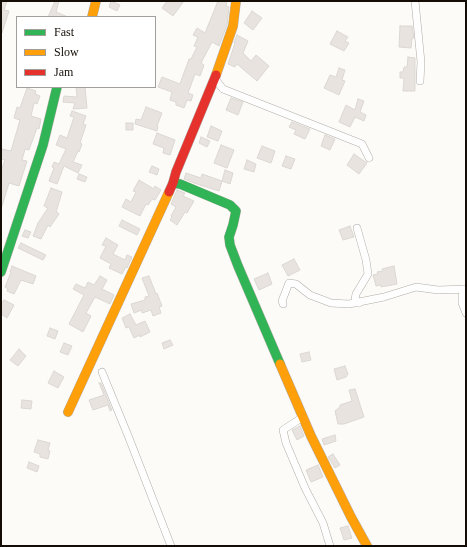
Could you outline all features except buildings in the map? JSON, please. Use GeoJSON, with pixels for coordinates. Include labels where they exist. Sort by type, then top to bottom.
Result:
{"type":"FeatureCollection","features":[{"type":"Feature","properties":{"kind":"street"},"geometry":{"type":"LineString","coordinates":[[92,16],[96,1]]}},
{"type":"Feature","properties":{"kind":"street"},"geometry":{"type":"LineString","coordinates":[[68,412],[173,183],[176,172],[215,79],[233,26],[236,1]]}},
{"type":"Feature","properties":{"kind":"street"},"geometry":{"type":"LineString","coordinates":[[415,1],[421,62],[420,81]]}},
{"type":"Feature","properties":{"kind":"street"},"geometry":{"type":"LineString","coordinates":[[215,79],[223,89],[362,144],[368,158]]}},
{"type":"Feature","properties":{"kind":"street"},"geometry":{"type":"LineString","coordinates":[[1,272],[43,145],[57,88]]}},
{"type":"Feature","properties":{"kind":"street"},"geometry":{"type":"LineString","coordinates":[[173,183],[180,184],[230,205],[236,211],[229,238],[230,245],[243,280],[311,436],[367,546]]}},
{"type":"Feature","properties":{"kind":"street"},"geometry":{"type":"LineString","coordinates":[[357,228],[366,260],[368,274],[356,294],[355,298],[359,303]]}},
{"type":"Feature","properties":{"kind":"street"},"geometry":{"type":"LineString","coordinates":[[283,304],[282,301],[289,283],[296,284],[310,295],[331,303],[350,304],[384,297],[416,287],[438,290],[465,289],[462,296],[462,303],[466,313]]}},
{"type":"Feature","properties":{"kind":"street"},"geometry":{"type":"LineString","coordinates":[[102,372],[130,438],[171,546]]}},
{"type":"Feature","properties":{"kind":"street"},"geometry":{"type":"LineString","coordinates":[[303,417],[283,430],[286,443],[305,488],[323,523],[330,546]]}},
{"type":"Feature","properties":{"kind":"traffic: fast"},"geometry":{"type":"LineString","coordinates":[[1,272],[43,145],[57,88]]}},
{"type":"Feature","properties":{"kind":"traffic: fast"},"geometry":{"type":"LineString","coordinates":[[173,183],[180,184],[230,205],[236,211],[229,237],[230,245],[280,364]]}},
{"type":"Feature","properties":{"kind":"traffic: slow"},"geometry":{"type":"LineString","coordinates":[[92,16],[96,1]]}},
{"type":"Feature","properties":{"kind":"traffic: slow"},"geometry":{"type":"LineString","coordinates":[[216,75],[233,26],[236,1]]}},
{"type":"Feature","properties":{"kind":"traffic: slow"},"geometry":{"type":"LineString","coordinates":[[68,412],[169,192]]}},
{"type":"Feature","properties":{"kind":"traffic: slow"},"geometry":{"type":"LineString","coordinates":[[280,364],[311,436],[367,546]]}},
{"type":"Feature","properties":{"kind":"traffic: jam"},"geometry":{"type":"LineString","coordinates":[[169,192],[216,75]]}}]}
